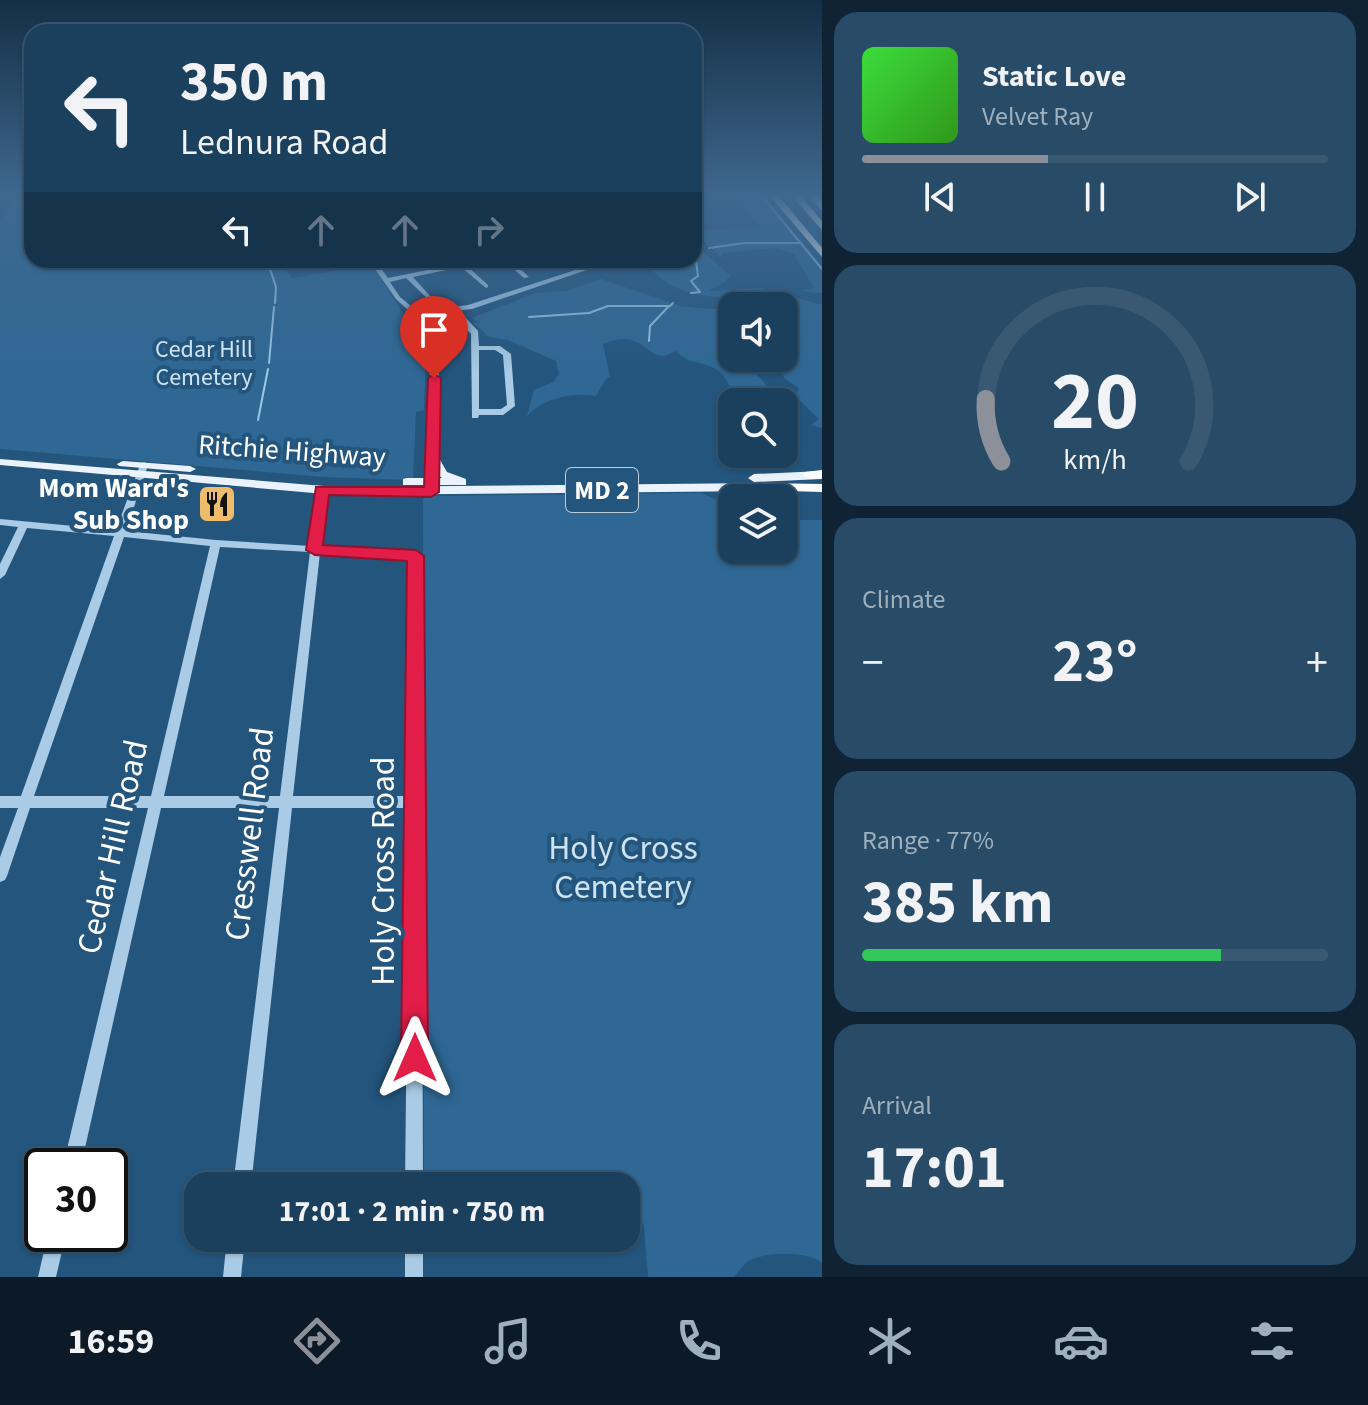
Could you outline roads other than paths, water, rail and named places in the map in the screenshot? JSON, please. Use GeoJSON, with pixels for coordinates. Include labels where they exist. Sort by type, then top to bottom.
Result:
{"type":"FeatureCollection","features":[{"type":"Feature","properties":{"kind":"highway"},"geometry":{"type":"LineString","coordinates":[[798,486],[822,486]]}},
{"type":"Feature","properties":{"kind":"main road","name":"Ritchie Highway"},"geometry":{"type":"LineString","coordinates":[[0,452],[322,490],[718,487]]}},
{"type":"Feature","properties":{"kind":"main road"},"geometry":{"type":"LineString","coordinates":[[432,455],[442,474],[462,482]]}},
{"type":"Feature","properties":{"kind":"main road","name":"Ritchie Highway"},"geometry":{"type":"LineString","coordinates":[[0,462],[431,487],[462,482],[818,475]]}},
{"type":"Feature","properties":{"kind":"street"},"geometry":{"type":"LineString","coordinates":[[378,268],[407,306],[424,322],[435,342],[431,487]]}},
{"type":"Feature","properties":{"kind":"street"},"geometry":{"type":"LineString","coordinates":[[388,280],[447,268]]}},
{"type":"Feature","properties":{"kind":"street"},"geometry":{"type":"LineString","coordinates":[[465,268],[486,286]]}},
{"type":"Feature","properties":{"kind":"street"},"geometry":{"type":"LineString","coordinates":[[515,268],[526,277]]}},
{"type":"Feature","properties":{"kind":"street"},"geometry":{"type":"LineString","coordinates":[[424,322],[425,315],[437,311],[469,307],[588,268]]}},
{"type":"Feature","properties":{"kind":"street"},"geometry":{"type":"LineString","coordinates":[[408,276],[429,298]]}},
{"type":"Feature","properties":{"kind":"street"},"geometry":{"type":"LineString","coordinates":[[407,306],[451,312],[472,328],[475,343],[475,414],[503,412],[511,406],[507,354],[497,348],[475,343],[468,330],[424,322]]}},
{"type":"Feature","properties":{"kind":"street"},"geometry":{"type":"LineString","coordinates":[[435,342],[469,307]]}},
{"type":"Feature","properties":{"kind":"street"},"geometry":{"type":"LineString","coordinates":[[0,876],[142,470]]}},
{"type":"Feature","properties":{"kind":"street","name":"Cresswell Road"},"geometry":{"type":"LineString","coordinates":[[244,1172],[322,490]]}},
{"type":"Feature","properties":{"kind":"street"},"geometry":{"type":"LineString","coordinates":[[0,522],[315,550]]}},
{"type":"Feature","properties":{"kind":"street"},"geometry":{"type":"LineString","coordinates":[[0,575],[24,524]]}},
{"type":"Feature","properties":{"kind":"street","name":"Cedar Hill Road"},"geometry":{"type":"LineString","coordinates":[[76,1148],[216,543]]}},
{"type":"Feature","properties":{"kind":"street","name":"Holy Cross Road"},"geometry":{"type":"LineString","coordinates":[[315,550],[416,556],[414,1172]]}},
{"type":"Feature","properties":{"kind":"street"},"geometry":{"type":"LineString","coordinates":[[0,802],[415,802]]}},
{"type":"Feature","properties":{"kind":"street"},"geometry":{"type":"LineString","coordinates":[[47,1277],[53,1252]]}},
{"type":"Feature","properties":{"kind":"street"},"geometry":{"type":"LineString","coordinates":[[232,1277],[235,1252]]}},
{"type":"Feature","properties":{"kind":"street"},"geometry":{"type":"LineString","coordinates":[[414,1252],[414,1277]]}},
{"type":"Feature","properties":{"kind":"waterway"},"geometry":{"type":"LineString","coordinates":[[810,255],[822,269]]}},
{"type":"Feature","properties":{"kind":"waterway"},"geometry":{"type":"LineString","coordinates":[[270,268],[276,287],[275,303]]}},
{"type":"Feature","properties":{"kind":"waterway"},"geometry":{"type":"LineString","coordinates":[[691,293],[700,292],[691,281],[698,276],[697,268]]}},
{"type":"Feature","properties":{"kind":"waterway"},"geometry":{"type":"LineString","coordinates":[[669,306],[673,303]]}},
{"type":"Feature","properties":{"kind":"waterway"},"geometry":{"type":"LineString","coordinates":[[529,317],[589,313],[608,306],[669,306]]}},
{"type":"Feature","properties":{"kind":"waterway"},"geometry":{"type":"LineString","coordinates":[[649,341],[650,326],[669,306]]}},
{"type":"Feature","properties":{"kind":"waterway"},"geometry":{"type":"LineString","coordinates":[[269,363],[274,307]]}},
{"type":"Feature","properties":{"kind":"waterway"},"geometry":{"type":"LineString","coordinates":[[258,420],[268,369]]}},
{"type":"Feature","properties":{"kind":"place","name":"Mom Ward's Sub Shop"},"geometry":{"type":"Point","coordinates":[217,504]}},
{"type":"Feature","properties":{"kind":"park label","name":"Cedar Hill Cemetery"},"geometry":{"type":"Point","coordinates":[204,363]}},
{"type":"Feature","properties":{"kind":"park label","name":"Holy Cross Cemetery"},"geometry":{"type":"Point","coordinates":[623,868]}}]}
